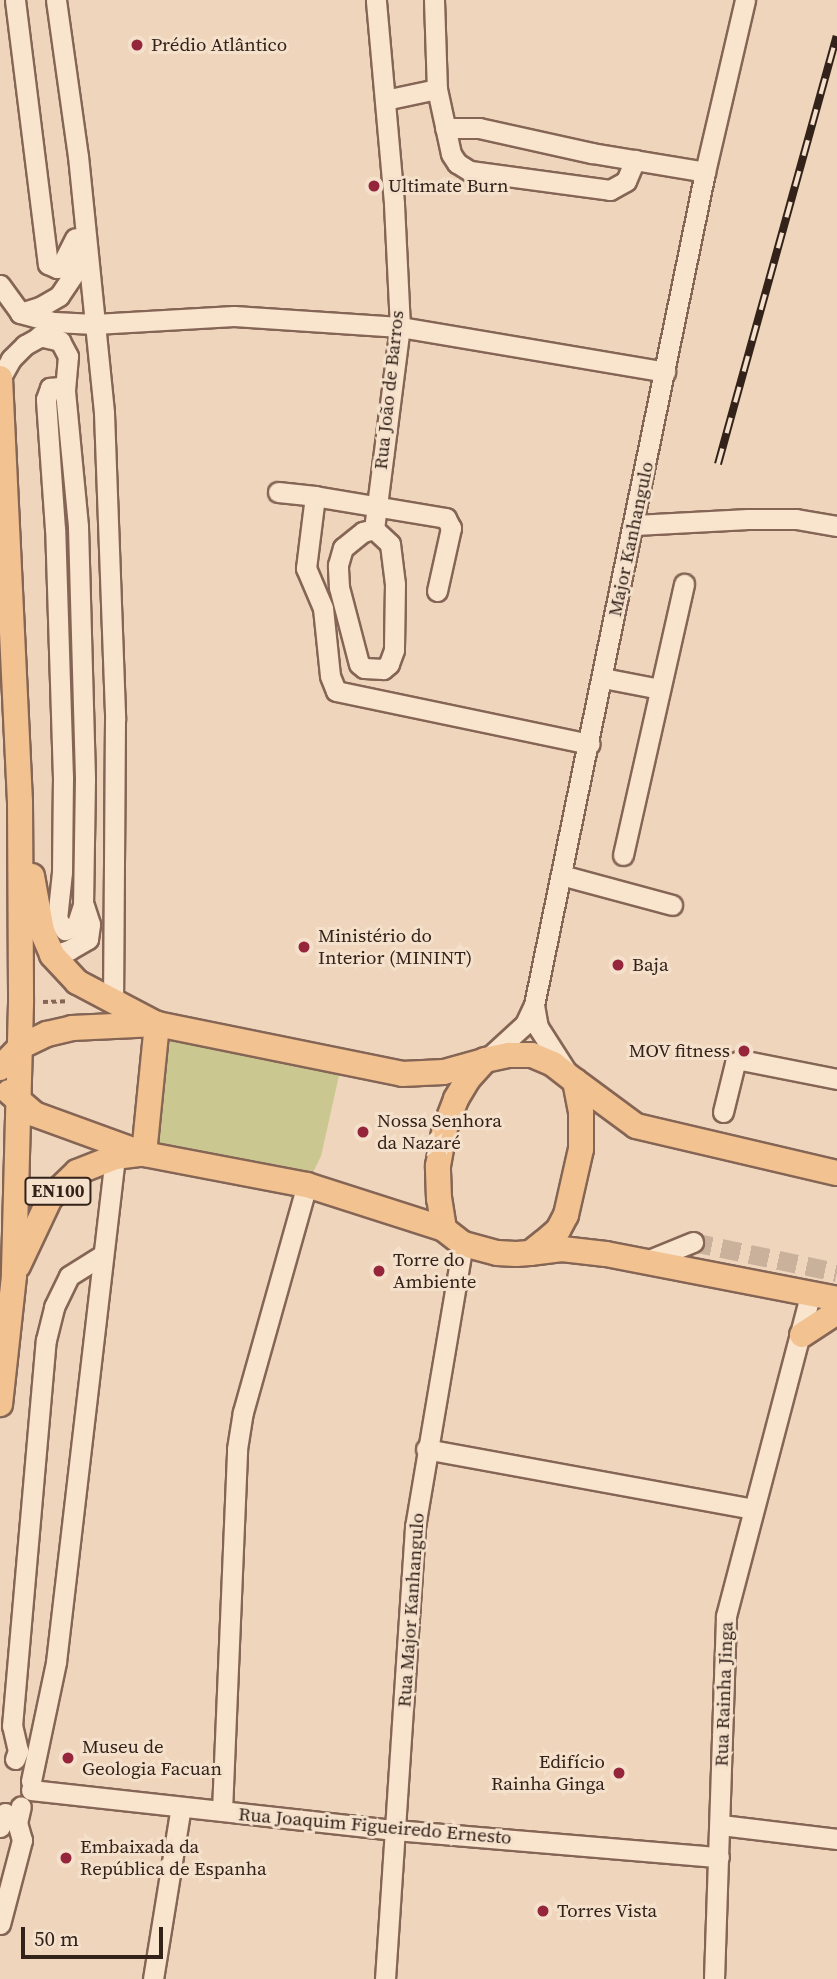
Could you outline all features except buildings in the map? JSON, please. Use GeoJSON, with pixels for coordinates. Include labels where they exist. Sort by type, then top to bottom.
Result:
{"type":"FeatureCollection","features":[{"type":"Feature","properties":{"kind":"main road","name":"EN100"},"geometry":{"type":"LineString","coordinates":[[0,378],[20,802],[20,1047],[14,1276],[0,1404]]}},
{"type":"Feature","properties":{"kind":"main road"},"geometry":{"type":"LineString","coordinates":[[20,802],[42,931],[52,955],[77,982],[157,1024],[402,1074],[444,1072],[509,1055],[532,1055],[553,1064],[636,1126],[837,1173]]}},
{"type":"Feature","properties":{"kind":"main road"},"geometry":{"type":"LineString","coordinates":[[0,1068],[20,1047],[47,1034],[72,1028],[157,1024]]}},
{"type":"Feature","properties":{"kind":"main road"},"geometry":{"type":"LineString","coordinates":[[144,1154],[157,1024]]}},
{"type":"Feature","properties":{"kind":"main road"},"geometry":{"type":"LineString","coordinates":[[454,1236],[439,1199],[438,1166],[445,1129],[456,1099],[468,1079],[485,1060]]}},
{"type":"Feature","properties":{"kind":"main road"},"geometry":{"type":"LineString","coordinates":[[0,1075],[17,1102],[53,1123],[144,1154],[307,1185],[497,1253],[562,1249],[837,1299]]}},
{"type":"Feature","properties":{"kind":"main road"},"geometry":{"type":"LineString","coordinates":[[530,1253],[558,1230],[566,1215],[574,1186],[581,1149],[581,1112],[575,1081]]}},
{"type":"Feature","properties":{"kind":"main road","name":"EN100"},"geometry":{"type":"LineString","coordinates":[[14,1276],[50,1198],[77,1171],[115,1157],[144,1154]]}},
{"type":"Feature","properties":{"kind":"main road"},"geometry":{"type":"LineString","coordinates":[[802,1335],[837,1312]]}},
{"type":"Feature","properties":{"kind":"street"},"geometry":{"type":"LineString","coordinates":[[15,0],[45,255],[52,267],[62,264],[78,227]]}},
{"type":"Feature","properties":{"kind":"street"},"geometry":{"type":"LineString","coordinates":[[20,313],[40,307],[59,296],[72,279],[79,258],[78,227],[46,0]]}},
{"type":"Feature","properties":{"kind":"street"},"geometry":{"type":"LineString","coordinates":[[55,0],[78,156],[104,413],[115,720],[113,1003]]}},
{"type":"Feature","properties":{"kind":"street","name":"Rua João de Barros"},"geometry":{"type":"LineString","coordinates":[[374,529],[400,327],[394,203],[376,0]]}},
{"type":"Feature","properties":{"kind":"street"},"geometry":{"type":"LineString","coordinates":[[434,0],[437,89],[445,128],[451,154],[470,171],[610,190],[626,181],[635,160]]}},
{"type":"Feature","properties":{"kind":"street","name":"Major Kanhangulo"},"geometry":{"type":"LineString","coordinates":[[485,1060],[525,1024],[534,1005],[635,525],[705,172],[745,0]]}},
{"type":"Feature","properties":{"kind":"street"},"geometry":{"type":"LineString","coordinates":[[384,100],[437,89]]}},
{"type":"Feature","properties":{"kind":"street"},"geometry":{"type":"LineString","coordinates":[[445,128],[479,128],[705,172]]}},
{"type":"Feature","properties":{"kind":"street"},"geometry":{"type":"LineString","coordinates":[[0,285],[20,313],[30,318],[95,324],[234,316],[400,327],[665,372]]}},
{"type":"Feature","properties":{"kind":"street"},"geometry":{"type":"LineString","coordinates":[[0,378],[11,359],[39,336],[72,323]]}},
{"type":"Feature","properties":{"kind":"street"},"geometry":{"type":"LineString","coordinates":[[39,336],[60,341],[66,347],[68,366],[65,391],[78,527],[85,779],[83,905],[76,926],[70,930],[61,928],[57,919],[62,872],[63,778],[53,467],[46,399],[50,388],[60,387],[65,391]]}},
{"type":"Feature","properties":{"kind":"street"},"geometry":{"type":"LineString","coordinates":[[278,492],[376,505],[446,518],[450,523],[437,591]]}},
{"type":"Feature","properties":{"kind":"street"},"geometry":{"type":"LineString","coordinates":[[315,496],[306,568],[323,608],[330,676],[336,691],[590,744]]}},
{"type":"Feature","properties":{"kind":"street"},"geometry":{"type":"LineString","coordinates":[[635,525],[796,519],[837,526]]}},
{"type":"Feature","properties":{"kind":"street"},"geometry":{"type":"LineString","coordinates":[[374,529],[390,544],[395,584],[394,650],[389,664],[383,670],[364,668],[359,664],[339,587],[338,565],[343,548],[363,532],[374,529]]}},
{"type":"Feature","properties":{"kind":"street"},"geometry":{"type":"LineString","coordinates":[[623,855],[684,584]]}},
{"type":"Feature","properties":{"kind":"street"},"geometry":{"type":"LineString","coordinates":[[603,678],[660,689]]}},
{"type":"Feature","properties":{"kind":"street"},"geometry":{"type":"LineString","coordinates":[[561,875],[672,905]]}},
{"type":"Feature","properties":{"kind":"street"},"geometry":{"type":"LineString","coordinates":[[52,955],[69,950],[88,939],[90,924],[83,905]]}},
{"type":"Feature","properties":{"kind":"street"},"geometry":{"type":"LineString","coordinates":[[534,1005],[538,1027],[548,1046],[575,1081]]}},
{"type":"Feature","properties":{"kind":"street"},"geometry":{"type":"LineString","coordinates":[[723,1112],[735,1063],[741,1060],[837,1079]]}},
{"type":"Feature","properties":{"kind":"street"},"geometry":{"type":"LineString","coordinates":[[15,1805],[56,1662],[115,1157]]}},
{"type":"Feature","properties":{"kind":"street"},"geometry":{"type":"LineString","coordinates":[[222,1811],[237,1449],[243,1412],[307,1185]]}},
{"type":"Feature","properties":{"kind":"street","name":"Rua Major Kanhangulo"},"geometry":{"type":"LineString","coordinates":[[385,1979],[415,1527],[454,1236]]}},
{"type":"Feature","properties":{"kind":"street"},"geometry":{"type":"LineString","coordinates":[[643,1262],[693,1242]]}},
{"type":"Feature","properties":{"kind":"street"},"geometry":{"type":"LineString","coordinates":[[0,1924],[22,1840],[15,1805],[23,1765],[8,1758],[18,1751],[12,1726],[46,1340],[54,1307],[69,1276],[103,1255]]}},
{"type":"Feature","properties":{"kind":"street","name":"Rua Rainha Jinga"},"geometry":{"type":"LineString","coordinates":[[714,1979],[726,1616],[811,1293]]}},
{"type":"Feature","properties":{"kind":"street"},"geometry":{"type":"LineString","coordinates":[[426,1449],[752,1509]]}},
{"type":"Feature","properties":{"kind":"street","name":"Rua Joaquim Figueiredo Ernesto"},"geometry":{"type":"LineString","coordinates":[[15,1805],[181,1807],[395,1830],[719,1857]]}},
{"type":"Feature","properties":{"kind":"street"},"geometry":{"type":"LineString","coordinates":[[153,1979],[181,1807]]}},
{"type":"Feature","properties":{"kind":"street"},"geometry":{"type":"LineString","coordinates":[[721,1825],[837,1839]]}},
{"type":"Feature","properties":{"kind":"shaded area"},"geometry":{"type":"Polygon","coordinates":[[[157,1024],[342,1062],[321,1156],[307,1185],[144,1154],[157,1024]]]}},
{"type":"Feature","properties":{"kind":"tunnel"},"geometry":{"type":"LineString","coordinates":[[693,1242],[837,1272]]}},
{"type":"Feature","properties":{"kind":"railway"},"geometry":{"type":"LineString","coordinates":[[718,464],[837,36]]}},
{"type":"Feature","properties":{"kind":"place","name":"Prédio Atlântico"},"geometry":{"type":"Point","coordinates":[137,45]}},
{"type":"Feature","properties":{"kind":"place","name":"Ultimate Burn"},"geometry":{"type":"Point","coordinates":[374,186]}},
{"type":"Feature","properties":{"kind":"place","name":"Ministério do Interior (MININT)"},"geometry":{"type":"Point","coordinates":[304,947]}},
{"type":"Feature","properties":{"kind":"place","name":"Baja"},"geometry":{"type":"Point","coordinates":[618,965]}},
{"type":"Feature","properties":{"kind":"place","name":"MOV fitness"},"geometry":{"type":"Point","coordinates":[744,1051]}},
{"type":"Feature","properties":{"kind":"place","name":"Nossa Senhora da Nazaré"},"geometry":{"type":"Point","coordinates":[363,1132]}},
{"type":"Feature","properties":{"kind":"place","name":"Torre do Ambiente"},"geometry":{"type":"Point","coordinates":[379,1271]}},
{"type":"Feature","properties":{"kind":"place","name":"Museu de Geologia Facuan"},"geometry":{"type":"Point","coordinates":[68,1758]}},
{"type":"Feature","properties":{"kind":"place","name":"Edifício Rainha Ginga"},"geometry":{"type":"Point","coordinates":[619,1773]}},
{"type":"Feature","properties":{"kind":"place","name":"Embaixada da República de Espanha"},"geometry":{"type":"Point","coordinates":[66,1858]}},
{"type":"Feature","properties":{"kind":"place","name":"Torres Vista"},"geometry":{"type":"Point","coordinates":[543,1911]}}]}
